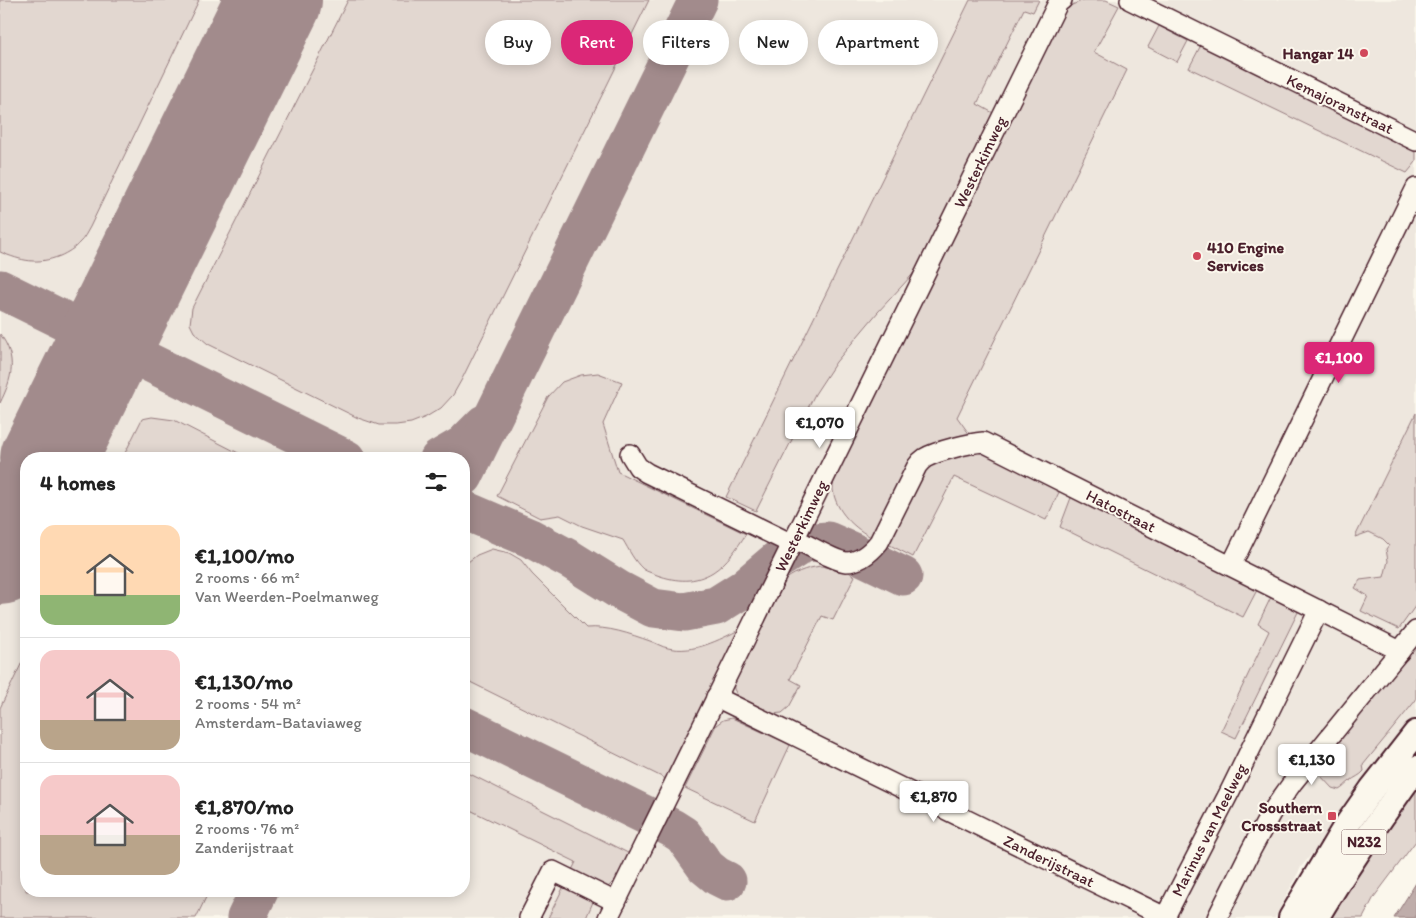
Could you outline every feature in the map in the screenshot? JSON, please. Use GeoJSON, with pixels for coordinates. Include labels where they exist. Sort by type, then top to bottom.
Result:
{"type":"FeatureCollection","features":[{"type":"Feature","properties":{"kind":"main road","name":"N232"},"geometry":{"type":"LineString","coordinates":[[1291,918],[1344,830],[1372,789],[1416,733]]}},
{"type":"Feature","properties":{"kind":"main road","name":"N232"},"geometry":{"type":"LineString","coordinates":[[1316,918],[1369,835],[1416,768]]}},
{"type":"Feature","properties":{"kind":"street","name":"Westerkimweg"},"geometry":{"type":"LineString","coordinates":[[612,910],[1058,4],[1062,0]]}},
{"type":"Feature","properties":{"kind":"street","name":"Kemajoranstraat"},"geometry":{"type":"LineString","coordinates":[[1130,0],[1416,141]]}},
{"type":"Feature","properties":{"kind":"street"},"geometry":{"type":"LineString","coordinates":[[1231,566],[1416,188]]}},
{"type":"Feature","properties":{"kind":"street","name":"Hatostraat"},"geometry":{"type":"LineString","coordinates":[[793,541],[846,562],[858,559],[871,552],[880,542],[917,466],[923,459],[972,443],[983,442],[1400,651]]}},
{"type":"Feature","properties":{"kind":"street"},"geometry":{"type":"LineString","coordinates":[[630,454],[638,467],[647,474],[793,541]]}},
{"type":"Feature","properties":{"kind":"street","name":"Marinus van Meelweg"},"geometry":{"type":"LineString","coordinates":[[1166,917],[1319,610]]}},
{"type":"Feature","properties":{"kind":"street"},"geometry":{"type":"LineString","coordinates":[[1217,918],[1271,813],[1293,782],[1416,631]]}},
{"type":"Feature","properties":{"kind":"street","name":"Zanderijstraat"},"geometry":{"type":"LineString","coordinates":[[716,697],[1166,917]]}},
{"type":"Feature","properties":{"kind":"street"},"geometry":{"type":"LineString","coordinates":[[529,918],[553,871],[612,910]]}},
{"type":"Feature","properties":{"kind":"shaded area"},"geometry":{"type":"Polygon","coordinates":[[[0,0],[1416,0],[1416,728],[1301,867],[1275,918],[0,918],[0,0]]]}},
{"type":"Feature","properties":{"kind":"shaded area"},"geometry":{"type":"Polygon","coordinates":[[[0,0],[199,0],[90,227],[77,245],[68,252],[52,259],[30,261],[0,252],[0,0]]]}},
{"type":"Feature","properties":{"kind":"shaded area"},"geometry":{"type":"Polygon","coordinates":[[[348,0],[649,0],[633,32],[633,20],[561,20],[561,65],[617,65],[462,379],[453,395],[441,408],[411,423],[396,425],[379,425],[358,418],[208,344],[194,332],[190,324],[192,308],[348,0]]]}},
{"type":"Feature","properties":{"kind":"shaded area"},"geometry":{"type":"Polygon","coordinates":[[[970,0],[1039,0],[1033,12],[1024,9],[977,104],[995,114],[927,254],[912,275],[836,362],[815,394],[756,511],[726,497],[970,0]]]}},
{"type":"Feature","properties":{"kind":"shaded area"},"geometry":{"type":"Polygon","coordinates":[[[1084,0],[1106,0],[1119,6],[1094,52],[1127,70],[957,417],[970,435],[924,449],[873,538],[859,530],[842,512],[833,489],[834,477],[1062,13],[1072,5],[1084,0]]]}},
{"type":"Feature","properties":{"kind":"shaded area"},"geometry":{"type":"Polygon","coordinates":[[[1159,26],[1188,41],[1177,62],[1148,47],[1159,26]]]}},
{"type":"Feature","properties":{"kind":"shaded area"},"geometry":{"type":"Polygon","coordinates":[[[1201,45],[1416,152],[1416,162],[1407,173],[1189,68],[1201,45]]]}},
{"type":"Feature","properties":{"kind":"shaded area"},"geometry":{"type":"Polygon","coordinates":[[[0,334],[9,352],[11,368],[8,385],[0,403],[0,334]]]}},
{"type":"Feature","properties":{"kind":"shaded area"},"geometry":{"type":"Polygon","coordinates":[[[598,373],[622,382],[603,424],[618,472],[746,534],[727,560],[706,576],[693,580],[679,580],[657,575],[640,566],[623,540],[582,526],[560,515],[540,518],[497,496],[548,397],[562,382],[581,375],[598,373]]]}},
{"type":"Feature","properties":{"kind":"shaded area"},"geometry":{"type":"Polygon","coordinates":[[[1416,413],[1416,605],[1399,629],[1361,611],[1368,596],[1355,588],[1360,580],[1384,577],[1388,561],[1386,549],[1389,545],[1383,539],[1369,532],[1355,537],[1416,413]]]}},
{"type":"Feature","properties":{"kind":"shaded area"},"geometry":{"type":"Polygon","coordinates":[[[152,417],[174,420],[236,452],[126,452],[142,419],[152,417]]]}},
{"type":"Feature","properties":{"kind":"shaded area"},"geometry":{"type":"Polygon","coordinates":[[[977,447],[1060,490],[1046,520],[954,477],[913,557],[888,544],[925,469],[932,464],[977,447]]]}},
{"type":"Feature","properties":{"kind":"shaded area"},"geometry":{"type":"Polygon","coordinates":[[[1072,495],[1257,590],[1243,617],[1060,527],[1072,495]]]}},
{"type":"Feature","properties":{"kind":"shaded area"},"geometry":{"type":"Polygon","coordinates":[[[492,549],[509,553],[521,560],[532,574],[586,628],[619,631],[677,649],[696,648],[706,645],[741,629],[666,779],[470,682],[470,560],[477,555],[492,549]]]}},
{"type":"Feature","properties":{"kind":"shaded area"},"geometry":{"type":"Polygon","coordinates":[[[821,566],[847,571],[855,576],[833,620],[822,616],[790,679],[801,685],[789,707],[782,713],[772,714],[738,697],[734,689],[733,680],[781,583],[790,576],[821,566]]]}},
{"type":"Feature","properties":{"kind":"shaded area"},"geometry":{"type":"Polygon","coordinates":[[[1271,597],[1299,610],[1236,738],[1221,731],[1269,631],[1258,624],[1271,597]]]}},
{"type":"Feature","properties":{"kind":"shaded area"},"geometry":{"type":"Polygon","coordinates":[[[1416,646],[1416,700],[1363,765],[1364,771],[1339,790],[1332,788],[1320,775],[1320,759],[1416,646]]]}},
{"type":"Feature","properties":{"kind":"shaded area"},"geometry":{"type":"Polygon","coordinates":[[[20,666],[20,897],[206,897],[196,918],[0,918],[0,708],[20,666]]]}},
{"type":"Feature","properties":{"kind":"shaded area"},"geometry":{"type":"Polygon","coordinates":[[[732,718],[790,745],[755,821],[685,788],[716,725],[723,720],[732,718]]]}},
{"type":"Feature","properties":{"kind":"shaded area"},"geometry":{"type":"Polygon","coordinates":[[[470,774],[630,854],[619,876],[593,902],[586,918],[548,918],[576,862],[470,810],[470,774]]]}},
{"type":"Feature","properties":{"kind":"shaded area"},"geometry":{"type":"Polygon","coordinates":[[[1416,789],[1416,841],[1374,897],[1363,918],[1327,918],[1360,867],[1416,789]]]}},
{"type":"Feature","properties":{"kind":"shaded area"},"geometry":{"type":"Polygon","coordinates":[[[1416,883],[1416,918],[1394,918],[1416,883]]]}},
{"type":"Feature","properties":{"kind":"taxiway"},"geometry":{"type":"LineString","coordinates":[[470,464],[698,0]]}},
{"type":"Feature","properties":{"kind":"taxiway"},"geometry":{"type":"LineString","coordinates":[[140,273],[125,306],[121,324],[126,342],[143,359]]}},
{"type":"Feature","properties":{"kind":"taxiway"},"geometry":{"type":"LineString","coordinates":[[0,289],[332,452]]}},
{"type":"Feature","properties":{"kind":"taxiway"},"geometry":{"type":"LineString","coordinates":[[69,323],[83,337],[89,351],[90,358],[85,385]]}},
{"type":"Feature","properties":{"kind":"taxiway"},"geometry":{"type":"LineString","coordinates":[[451,452],[463,445],[484,424]]}},
{"type":"Feature","properties":{"kind":"taxiway"},"geometry":{"type":"LineString","coordinates":[[470,513],[530,538],[653,608],[684,612],[716,606],[743,589],[776,561],[804,543],[828,541],[903,576]]}},
{"type":"Feature","properties":{"kind":"taxiway"},"geometry":{"type":"LineString","coordinates":[[470,729],[672,828],[683,835],[706,867],[727,881]]}},
{"type":"Feature","properties":{"kind":"taxiway"},"geometry":{"type":"LineString","coordinates":[[246,918],[256,897]]}},
{"type":"Feature","properties":{"kind":"runway"},"geometry":{"type":"LineString","coordinates":[[51,452],[274,0]]}},
{"type":"Feature","properties":{"kind":"runway"},"geometry":{"type":"LineString","coordinates":[[0,557],[20,515]]}},
{"type":"Feature","properties":{"kind":"place","name":"Hangar 14"},"geometry":{"type":"Point","coordinates":[1364,53]}},
{"type":"Feature","properties":{"kind":"place","name":"410 Engine Services"},"geometry":{"type":"Point","coordinates":[1197,256]}},
{"type":"Feature","properties":{"kind":"place","name":"Southern Crossstraat"},"geometry":{"type":"Point","coordinates":[1332,816]}}]}
